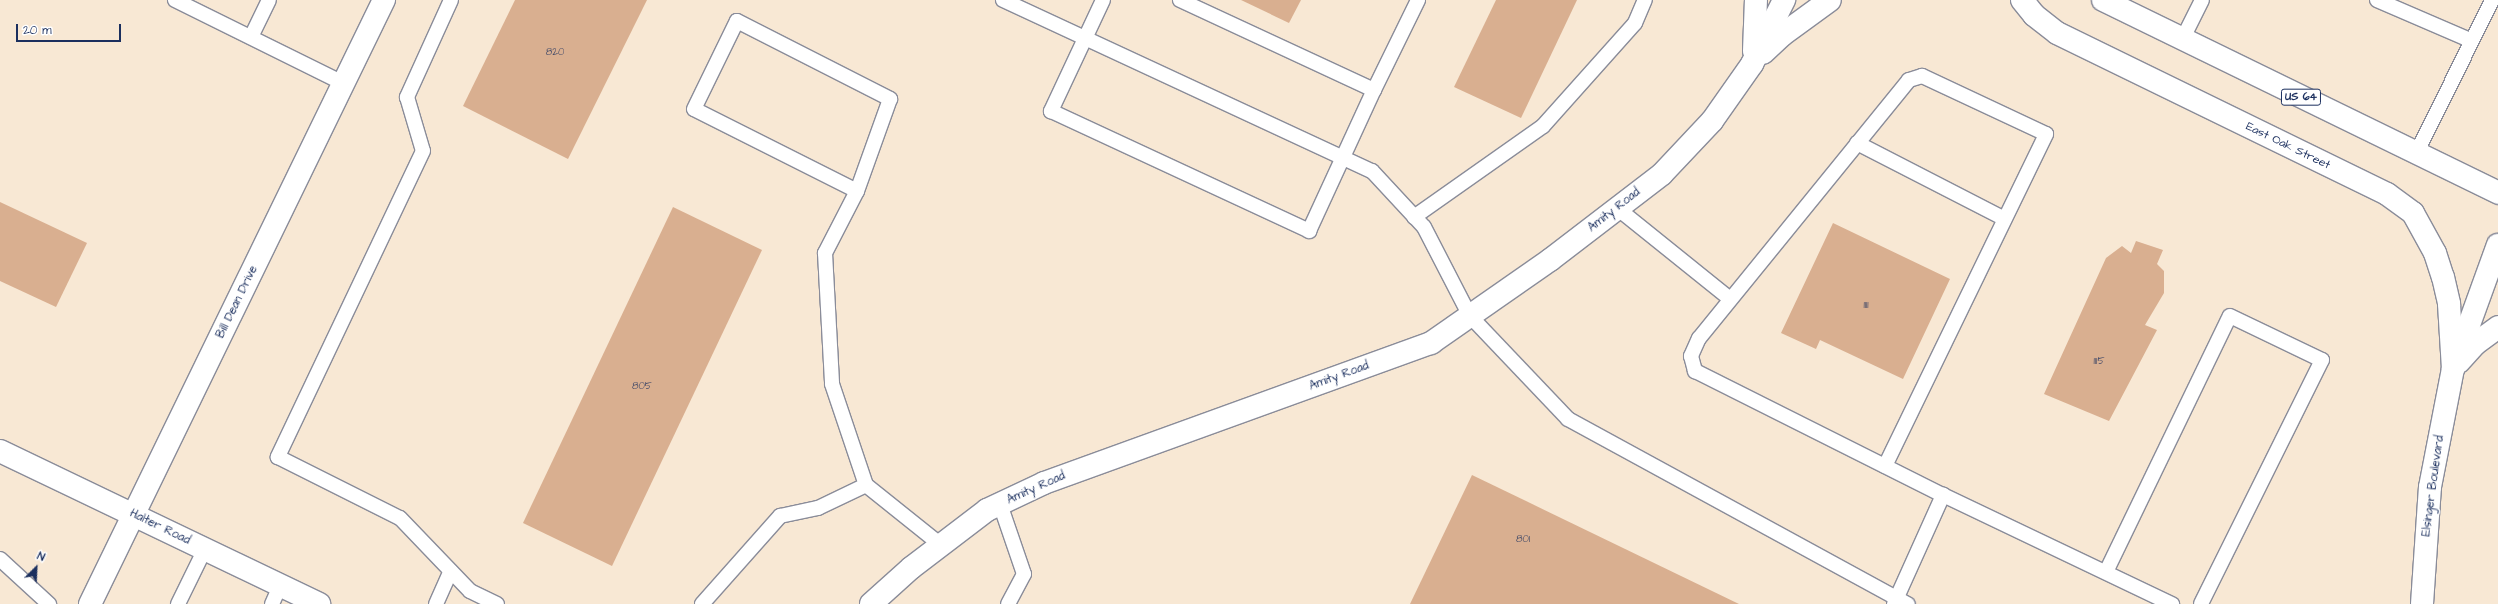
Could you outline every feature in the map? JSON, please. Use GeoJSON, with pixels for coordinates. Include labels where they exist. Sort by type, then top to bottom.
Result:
{"type":"FeatureCollection","features":[{"type":"Feature","properties":{"kind":"main road","name":"Bill Dean Drive"},"geometry":{"type":"LineString","coordinates":[[90,604],[384,0]]}},
{"type":"Feature","properties":{"kind":"main road"},"geometry":{"type":"LineString","coordinates":[[1752,64],[1756,32],[1756,0]]}},
{"type":"Feature","properties":{"kind":"main road","name":"Amity Road"},"geometry":{"type":"LineString","coordinates":[[871,604],[911,568],[987,510],[1044,483],[1432,343],[1550,260],[1662,174],[1712,121],[1752,64],[1784,0]]}},
{"type":"Feature","properties":{"kind":"main road","name":"Amity Road"},"geometry":{"type":"LineString","coordinates":[[1752,64],[1782,35],[1830,0]]}},
{"type":"Feature","properties":{"kind":"main road","name":"East Oak Street"},"geometry":{"type":"LineString","coordinates":[[2022,0],[2034,15],[2057,33],[2388,194],[2413,213],[2435,253],[2443,277],[2449,304],[2452,369]]}},
{"type":"Feature","properties":{"kind":"main road","name":"US 64"},"geometry":{"type":"LineString","coordinates":[[2103,0],[2498,193]]}},
{"type":"Feature","properties":{"kind":"main road","name":"Elsinger Boulevard"},"geometry":{"type":"LineString","coordinates":[[2422,604],[2430,487],[2452,369],[2498,246]]}},
{"type":"Feature","properties":{"kind":"main road"},"geometry":{"type":"LineString","coordinates":[[2452,369],[2475,344],[2498,327]]}},
{"type":"Feature","properties":{"kind":"main road","name":"Halter Road"},"geometry":{"type":"LineString","coordinates":[[0,451],[205,549],[276,595],[319,604]]}},
{"type":"Feature","properties":{"kind":"lane"},"geometry":{"type":"LineString","coordinates":[[175,0],[343,83]]}},
{"type":"Feature","properties":{"kind":"lane"},"geometry":{"type":"LineString","coordinates":[[251,37],[269,0]]}},
{"type":"Feature","properties":{"kind":"lane"},"geometry":{"type":"LineString","coordinates":[[452,0],[407,97],[423,151],[278,457],[400,518],[470,591],[497,604]]}},
{"type":"Feature","properties":{"kind":"lane"},"geometry":{"type":"LineString","coordinates":[[1003,0],[1372,171],[1424,227],[1470,316],[1568,419],[1900,602],[1943,495]]}},
{"type":"Feature","properties":{"kind":"lane"},"geometry":{"type":"LineString","coordinates":[[1103,0],[1051,111],[1309,231],[1374,90],[1418,0]]}},
{"type":"Feature","properties":{"kind":"lane"},"geometry":{"type":"LineString","coordinates":[[1180,0],[1374,90]]}},
{"type":"Feature","properties":{"kind":"lane"},"geometry":{"type":"LineString","coordinates":[[1414,217],[1543,126],[1635,23],[1645,0]]}},
{"type":"Feature","properties":{"kind":"lane"},"geometry":{"type":"LineString","coordinates":[[2183,38],[2202,0]]}},
{"type":"Feature","properties":{"kind":"lane"},"geometry":{"type":"LineString","coordinates":[[2377,0],[2472,42]]}},
{"type":"Feature","properties":{"kind":"lane"},"geometry":{"type":"LineString","coordinates":[[2416,154],[2492,0]]}},
{"type":"Feature","properties":{"kind":"lane"},"geometry":{"type":"LineString","coordinates":[[857,191],[694,109],[737,21],[890,99],[857,191],[825,253],[832,384],[866,485],[941,545]]}},
{"type":"Feature","properties":{"kind":"lane"},"geometry":{"type":"LineString","coordinates":[[1885,466],[2046,134],[1922,76],[1909,80],[1699,338],[1691,356],[1695,371],[1885,466],[1943,495],[2172,604]]}},
{"type":"Feature","properties":{"kind":"lane"},"geometry":{"type":"LineString","coordinates":[[1857,143],[2005,220]]}},
{"type":"Feature","properties":{"kind":"lane"},"geometry":{"type":"LineString","coordinates":[[1617,208],[1730,299]]}},
{"type":"Feature","properties":{"kind":"lane"},"geometry":{"type":"LineString","coordinates":[[2106,572],[2230,316],[2322,360],[2201,604]]}},
{"type":"Feature","properties":{"kind":"lane"},"geometry":{"type":"LineString","coordinates":[[702,604],[780,516],[818,508],[866,485]]}},
{"type":"Feature","properties":{"kind":"lane"},"geometry":{"type":"LineString","coordinates":[[1000,504],[1024,574],[1008,604]]}},
{"type":"Feature","properties":{"kind":"lane"},"geometry":{"type":"LineString","coordinates":[[178,604],[205,549]]}},
{"type":"Feature","properties":{"kind":"lane"},"geometry":{"type":"LineString","coordinates":[[0,559],[49,604]]}},
{"type":"Feature","properties":{"kind":"lane"},"geometry":{"type":"LineString","coordinates":[[436,604],[451,571]]}},
{"type":"Feature","properties":{"kind":"building"},"geometry":{"type":"Polygon","coordinates":[[[515,0],[647,0],[568,159],[463,106],[515,0]]]}},
{"type":"Feature","properties":{"kind":"building"},"geometry":{"type":"Polygon","coordinates":[[[1241,0],[1301,0],[1289,23],[1241,0]]]}},
{"type":"Feature","properties":{"kind":"building"},"geometry":{"type":"Polygon","coordinates":[[[1496,0],[1577,0],[1521,118],[1454,87],[1496,0]]]}},
{"type":"Feature","properties":{"kind":"building"},"geometry":{"type":"Polygon","coordinates":[[[0,202],[87,243],[56,307],[0,281],[0,202]]]}},
{"type":"Feature","properties":{"kind":"building"},"geometry":{"type":"Polygon","coordinates":[[[673,207],[762,250],[612,566],[523,523],[673,207]]]}},
{"type":"Feature","properties":{"kind":"building"},"geometry":{"type":"Polygon","coordinates":[[[1833,223],[1950,279],[1903,379],[1820,340],[1816,349],[1781,333],[1833,223]]]}},
{"type":"Feature","properties":{"kind":"building"},"geometry":{"type":"Polygon","coordinates":[[[2136,241],[2163,250],[2157,264],[2164,271],[2164,293],[2145,325],[2157,330],[2109,421],[2044,394],[2106,258],[2122,246],[2131,253],[2136,241]]]}},
{"type":"Feature","properties":{"kind":"building"},"geometry":{"type":"Polygon","coordinates":[[[1472,475],[1739,604],[1410,604],[1472,475]]]}}]}
